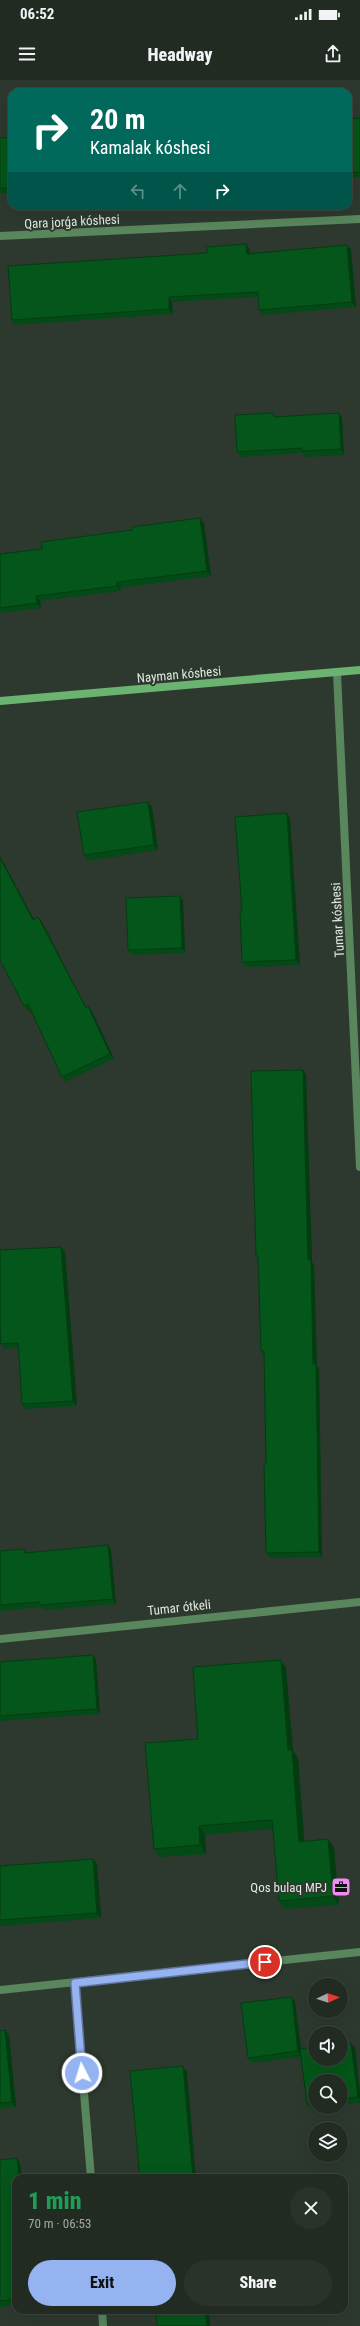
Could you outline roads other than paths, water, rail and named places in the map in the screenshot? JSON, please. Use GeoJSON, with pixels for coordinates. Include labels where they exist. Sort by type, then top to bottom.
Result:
{"type":"FeatureCollection","features":[{"type":"Feature","properties":{"kind":"main road","name":"Nayman kóshesi"},"geometry":{"type":"LineString","coordinates":[[0,701],[360,670]]}},
{"type":"Feature","properties":{"kind":"street","name":"Qara jorǵa kóshesi"},"geometry":{"type":"LineString","coordinates":[[0,236],[360,219]]}},
{"type":"Feature","properties":{"kind":"street","name":"Tumar kóshesi"},"geometry":{"type":"LineString","coordinates":[[337,672],[360,1166]]}},
{"type":"Feature","properties":{"kind":"street","name":"Tumar ótkeli"},"geometry":{"type":"LineString","coordinates":[[0,1639],[360,1602]]}},
{"type":"Feature","properties":{"kind":"street"},"geometry":{"type":"LineString","coordinates":[[0,1990],[360,1952]]}},
{"type":"Feature","properties":{"kind":"street"},"geometry":{"type":"LineString","coordinates":[[75,1983],[91,2174]]}},
{"type":"Feature","properties":{"kind":"street"},"geometry":{"type":"LineString","coordinates":[[102,2314],[103,2326]]}},
{"type":"Feature","properties":{"kind":"place","name":"Qos bulaq MPJ"},"geometry":{"type":"Point","coordinates":[341,1887]}}]}
